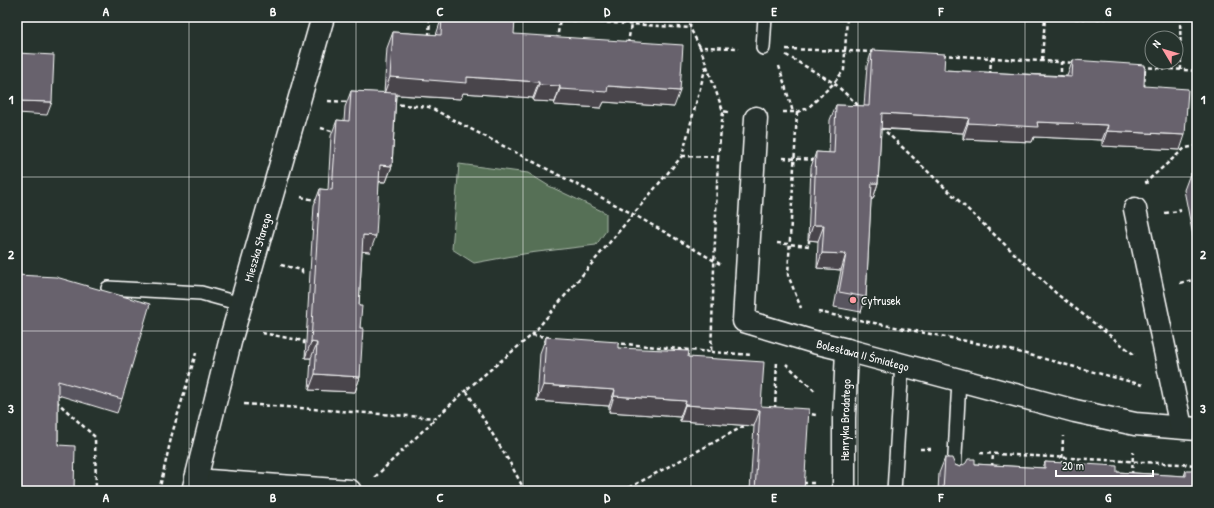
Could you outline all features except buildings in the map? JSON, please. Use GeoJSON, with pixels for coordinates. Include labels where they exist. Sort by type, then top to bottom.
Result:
{"type":"FeatureCollection","features":[{"type":"Feature","properties":{"kind":"street","name":"Mieszka Starego"},"geometry":{"type":"LineString","coordinates":[[323,17],[231,338],[194,485],[209,481],[350,491]]}},
{"type":"Feature","properties":{"kind":"street","name":"Bolesława II Śmiałego"},"geometry":{"type":"LineString","coordinates":[[756,118],[745,278],[744,321],[814,342],[902,364],[1075,411],[1135,424],[1189,428],[1174,393],[1135,209]]}},
{"type":"Feature","properties":{"kind":"street","name":"Henryka Brodatego"},"geometry":{"type":"LineString","coordinates":[[844,491],[844,418],[847,350]]}},
{"type":"Feature","properties":{"kind":"lane"},"geometry":{"type":"LineString","coordinates":[[765,17],[768,48]]}},
{"type":"Feature","properties":{"kind":"lane"},"geometry":{"type":"LineString","coordinates":[[108,288],[202,293],[241,304]]}},
{"type":"Feature","properties":{"kind":"lane"},"geometry":{"type":"LineString","coordinates":[[894,491],[902,364]]}},
{"type":"Feature","properties":{"kind":"lane"},"geometry":{"type":"LineString","coordinates":[[954,474],[959,380]]}},
{"type":"Feature","properties":{"kind":"path"},"geometry":{"type":"LineString","coordinates":[[428,41],[430,17]]}},
{"type":"Feature","properties":{"kind":"path"},"geometry":{"type":"LineString","coordinates":[[523,17],[690,28]]}},
{"type":"Feature","properties":{"kind":"path"},"geometry":{"type":"LineString","coordinates":[[691,17],[690,28],[700,48],[723,111],[718,157],[711,352]]}},
{"type":"Feature","properties":{"kind":"path"},"geometry":{"type":"LineString","coordinates":[[778,112],[797,112],[808,108],[834,83],[844,70],[847,17]]}},
{"type":"Feature","properties":{"kind":"path"},"geometry":{"type":"LineString","coordinates":[[1042,60],[1046,17],[1095,19],[1131,17]]}},
{"type":"Feature","properties":{"kind":"path"},"geometry":{"type":"LineString","coordinates":[[1180,17],[1180,30]]}},
{"type":"Feature","properties":{"kind":"path"},"geometry":{"type":"LineString","coordinates":[[557,41],[560,19]]}},
{"type":"Feature","properties":{"kind":"path"},"geometry":{"type":"LineString","coordinates":[[628,48],[631,24]]}},
{"type":"Feature","properties":{"kind":"path"},"geometry":{"type":"LineString","coordinates":[[700,48],[768,48],[876,52]]}},
{"type":"Feature","properties":{"kind":"path"},"geometry":{"type":"LineString","coordinates":[[768,48],[834,83],[862,110]]}},
{"type":"Feature","properties":{"kind":"path"},"geometry":{"type":"LineString","coordinates":[[768,48],[792,112]]}},
{"type":"Feature","properties":{"kind":"path"},"geometry":{"type":"LineString","coordinates":[[938,55],[1076,63]]}},
{"type":"Feature","properties":{"kind":"path"},"geometry":{"type":"LineString","coordinates":[[990,76],[991,58]]}},
{"type":"Feature","properties":{"kind":"path"},"geometry":{"type":"LineString","coordinates":[[1061,62],[1060,81],[1067,82]]}},
{"type":"Feature","properties":{"kind":"path"},"geometry":{"type":"LineString","coordinates":[[373,478],[466,390],[532,336],[682,156],[706,66]]}},
{"type":"Feature","properties":{"kind":"path"},"geometry":{"type":"LineString","coordinates":[[1137,67],[1144,68]]}},
{"type":"Feature","properties":{"kind":"path"},"geometry":{"type":"LineString","coordinates":[[1144,92],[1145,70]]}},
{"type":"Feature","properties":{"kind":"path"},"geometry":{"type":"LineString","coordinates":[[1181,70],[1197,71]]}},
{"type":"Feature","properties":{"kind":"path"},"geometry":{"type":"LineString","coordinates":[[328,101],[351,102]]}},
{"type":"Feature","properties":{"kind":"path"},"geometry":{"type":"LineString","coordinates":[[390,104],[429,107],[633,214],[745,278]]}},
{"type":"Feature","properties":{"kind":"path"},"geometry":{"type":"LineString","coordinates":[[723,111],[730,112]]}},
{"type":"Feature","properties":{"kind":"path"},"geometry":{"type":"LineString","coordinates":[[797,112],[788,275],[814,342]]}},
{"type":"Feature","properties":{"kind":"path"},"geometry":{"type":"LineString","coordinates":[[880,126],[1057,294],[1140,359]]}},
{"type":"Feature","properties":{"kind":"path"},"geometry":{"type":"LineString","coordinates":[[320,128],[335,132],[335,136]]}},
{"type":"Feature","properties":{"kind":"path"},"geometry":{"type":"LineString","coordinates":[[682,156],[718,157]]}},
{"type":"Feature","properties":{"kind":"path"},"geometry":{"type":"LineString","coordinates":[[754,158],[795,158],[819,160]]}},
{"type":"Feature","properties":{"kind":"path"},"geometry":{"type":"LineString","coordinates":[[298,197],[319,200],[318,205]]}},
{"type":"Feature","properties":{"kind":"path"},"geometry":{"type":"LineString","coordinates":[[1160,214],[1180,211],[1179,206]]}},
{"type":"Feature","properties":{"kind":"path"},"geometry":{"type":"LineString","coordinates":[[748,241],[809,246],[809,240]]}},
{"type":"Feature","properties":{"kind":"path"},"geometry":{"type":"LineString","coordinates":[[279,265],[302,270],[302,274]]}},
{"type":"Feature","properties":{"kind":"path"},"geometry":{"type":"LineString","coordinates":[[1175,284],[1197,279]]}},
{"type":"Feature","properties":{"kind":"path"},"geometry":{"type":"LineString","coordinates":[[800,308],[808,309]]}},
{"type":"Feature","properties":{"kind":"path"},"geometry":{"type":"LineString","coordinates":[[815,311],[1007,349],[1174,393]]}},
{"type":"Feature","properties":{"kind":"path"},"geometry":{"type":"LineString","coordinates":[[259,333],[304,341],[304,345]]}},
{"type":"Feature","properties":{"kind":"path"},"geometry":{"type":"LineString","coordinates":[[532,336],[554,338]]}},
{"type":"Feature","properties":{"kind":"path"},"geometry":{"type":"LineString","coordinates":[[608,342],[756,355]]}},
{"type":"Feature","properties":{"kind":"path"},"geometry":{"type":"LineString","coordinates":[[631,351],[632,344]]}},
{"type":"Feature","properties":{"kind":"path"},"geometry":{"type":"LineString","coordinates":[[158,491],[172,434],[196,352]]}},
{"type":"Feature","properties":{"kind":"path"},"geometry":{"type":"LineString","coordinates":[[718,352],[718,360]]}},
{"type":"Feature","properties":{"kind":"path"},"geometry":{"type":"LineString","coordinates":[[775,409],[777,356],[844,418]]}},
{"type":"Feature","properties":{"kind":"path"},"geometry":{"type":"LineString","coordinates":[[466,390],[526,491]]}},
{"type":"Feature","properties":{"kind":"path"},"geometry":{"type":"LineString","coordinates":[[52,397],[95,437],[96,491]]}},
{"type":"Feature","properties":{"kind":"path"},"geometry":{"type":"LineString","coordinates":[[238,403],[436,418]]}},
{"type":"Feature","properties":{"kind":"path"},"geometry":{"type":"LineString","coordinates":[[1061,472],[1064,408]]}},
{"type":"Feature","properties":{"kind":"path"},"geometry":{"type":"LineString","coordinates":[[768,413],[775,409],[782,410]]}},
{"type":"Feature","properties":{"kind":"path"},"geometry":{"type":"LineString","coordinates":[[803,413],[844,418]]}},
{"type":"Feature","properties":{"kind":"path"},"geometry":{"type":"LineString","coordinates":[[623,491],[754,420]]}},
{"type":"Feature","properties":{"kind":"path"},"geometry":{"type":"LineString","coordinates":[[1132,482],[1135,424]]}},
{"type":"Feature","properties":{"kind":"path"},"geometry":{"type":"LineString","coordinates":[[896,447],[1197,465]]}},
{"type":"Feature","properties":{"kind":"path"},"geometry":{"type":"LineString","coordinates":[[992,474],[993,454]]}},
{"type":"Feature","properties":{"kind":"green space"},"geometry":{"type":"Polygon","coordinates":[[[459,164],[528,173],[549,186],[606,213],[606,231],[596,245],[529,253],[474,263],[452,249],[459,164]]]}},
{"type":"Feature","properties":{"kind":"place","name":"Cytrusek"},"geometry":{"type":"Point","coordinates":[853,300]}}]}
